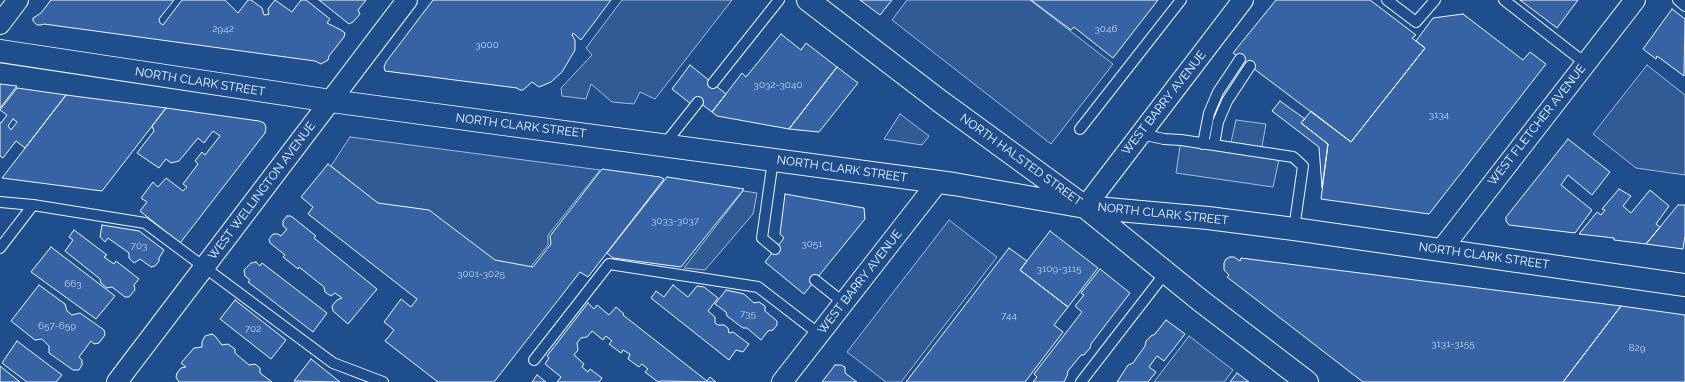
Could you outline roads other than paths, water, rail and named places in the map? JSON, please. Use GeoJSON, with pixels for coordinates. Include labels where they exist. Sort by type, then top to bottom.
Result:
{"type":"FeatureCollection","features":[{"type":"Feature","properties":{"kind":"main road","name":"NORTH HALSTED STREET"},"geometry":{"type":"LineString","coordinates":[[808,0],[941,102],[1085,207],[1308,382]]}},
{"type":"Feature","properties":{"kind":"main road","name":"NORTH CLARK STREET"},"geometry":{"type":"LineString","coordinates":[[0,51],[331,101],[937,183],[1085,207],[1208,218],[1294,229],[1685,285]]}},
{"type":"Feature","properties":{"kind":"street"},"geometry":{"type":"LineString","coordinates":[[0,24],[18,0]]}},
{"type":"Feature","properties":{"kind":"street","name":"WEST WELLINGTON AVENUE"},"geometry":{"type":"LineString","coordinates":[[117,382],[407,0]]}},
{"type":"Feature","properties":{"kind":"street","name":"WEST BARRY AVENUE"},"geometry":{"type":"LineString","coordinates":[[1085,207],[1243,0]]}},
{"type":"Feature","properties":{"kind":"street","name":"WEST FLETCHER AVENUE"},"geometry":{"type":"LineString","coordinates":[[1441,250],[1635,0]]}},
{"type":"Feature","properties":{"kind":"street","name":"WEST BARRY AVENUE"},"geometry":{"type":"LineString","coordinates":[[782,382],[937,183]]}},
{"type":"Feature","properties":{"kind":"lane"},"geometry":{"type":"LineString","coordinates":[[713,83],[778,0]]}},
{"type":"Feature","properties":{"kind":"lane"},"geometry":{"type":"LineString","coordinates":[[1080,129],[1181,0]]}},
{"type":"Feature","properties":{"kind":"lane"},"geometry":{"type":"LineString","coordinates":[[1387,0],[1416,22],[1435,0]]}},
{"type":"Feature","properties":{"kind":"lane"},"geometry":{"type":"LineString","coordinates":[[1504,0],[1585,63]]}},
{"type":"Feature","properties":{"kind":"lane"},"geometry":{"type":"LineString","coordinates":[[1678,0],[1685,6]]}},
{"type":"Feature","properties":{"kind":"lane"},"geometry":{"type":"LineString","coordinates":[[1203,144],[1209,113],[1218,92],[1240,59]]}},
{"type":"Feature","properties":{"kind":"lane"},"geometry":{"type":"LineString","coordinates":[[1214,145],[1218,122],[1226,101],[1250,66]]}},
{"type":"Feature","properties":{"kind":"lane"},"geometry":{"type":"LineString","coordinates":[[664,145],[698,102]]}},
{"type":"Feature","properties":{"kind":"lane"},"geometry":{"type":"LineString","coordinates":[[1141,134],[1164,139],[1293,157],[1303,166],[1294,229]]}},
{"type":"Feature","properties":{"kind":"lane"},"geometry":{"type":"LineString","coordinates":[[772,160],[762,238],[775,249]]}},
{"type":"Feature","properties":{"kind":"lane"},"geometry":{"type":"LineString","coordinates":[[0,202],[33,205],[145,223],[333,364],[383,382]]}},
{"type":"Feature","properties":{"kind":"lane"},"geometry":{"type":"LineString","coordinates":[[0,248],[33,205]]}},
{"type":"Feature","properties":{"kind":"lane"},"geometry":{"type":"LineString","coordinates":[[534,360],[609,264],[758,287],[819,334]]}},
{"type":"Feature","properties":{"kind":"lane"},"geometry":{"type":"LineString","coordinates":[[1081,382],[1166,272]]}},
{"type":"Feature","properties":{"kind":"lane"},"geometry":{"type":"LineString","coordinates":[[815,280],[844,303]]}}]}
